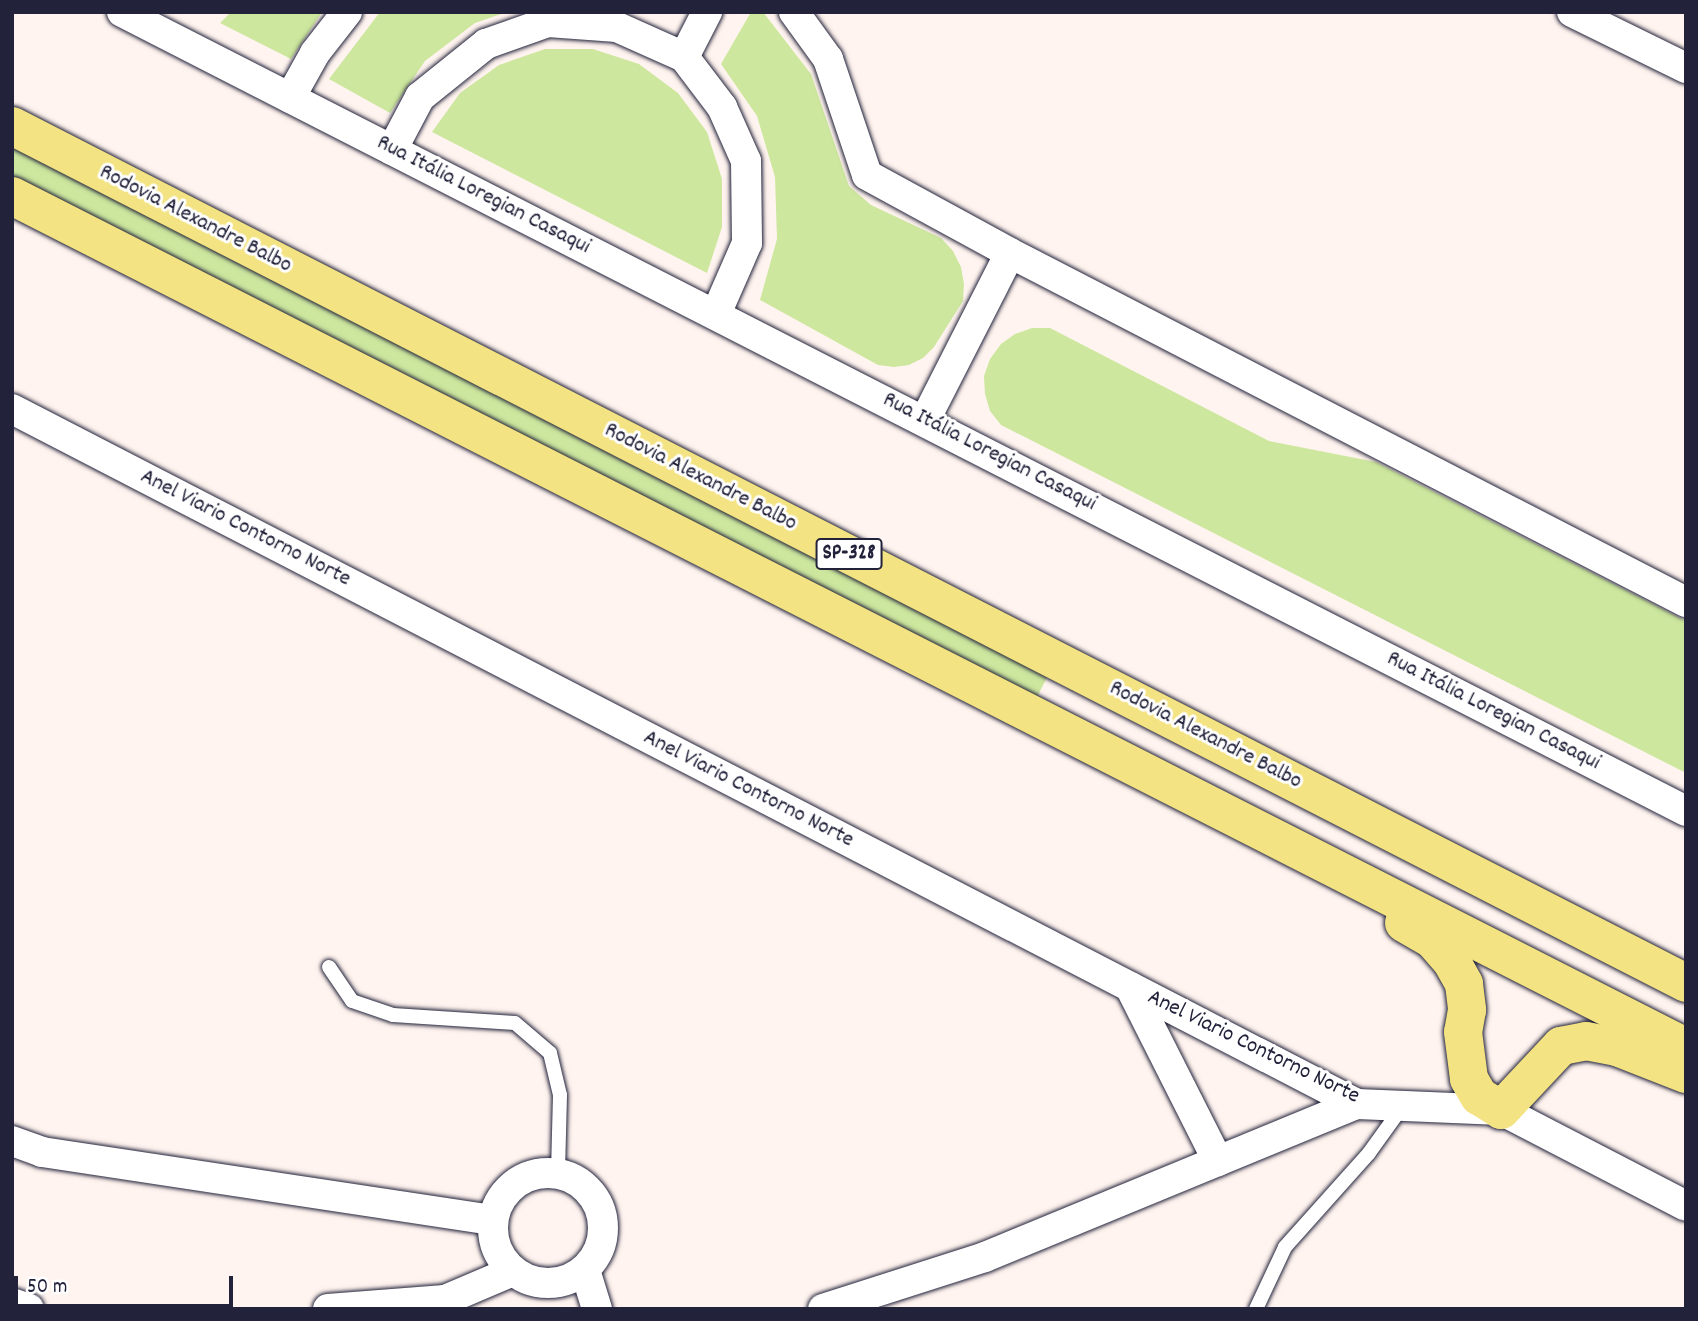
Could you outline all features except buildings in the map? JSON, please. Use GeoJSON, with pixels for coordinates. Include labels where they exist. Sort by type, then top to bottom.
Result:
{"type":"FeatureCollection","features":[{"type":"Feature","properties":{"kind":"highway","name":"Rodovia Alexandre Balbo"},"geometry":{"type":"LineString","coordinates":[[12,126],[1686,983]]}},
{"type":"Feature","properties":{"kind":"highway","name":"SP-328"},"geometry":{"type":"LineString","coordinates":[[12,196],[1686,1047]]}},
{"type":"Feature","properties":{"kind":"highway"},"geometry":{"type":"LineString","coordinates":[[1080,739],[1433,940],[1452,962],[1464,984],[1467,1010],[1463,1032],[1469,1079],[1479,1096],[1501,1110],[1561,1046],[1586,1041],[1617,1047],[1686,1074]]}},
{"type":"Feature","properties":{"kind":"street","name":"Rua Itália Loregian Casaqui"},"geometry":{"type":"LineString","coordinates":[[122,12],[1686,811]]}},
{"type":"Feature","properties":{"kind":"street"},"geometry":{"type":"LineString","coordinates":[[290,98],[315,53],[347,12]]}},
{"type":"Feature","properties":{"kind":"street"},"geometry":{"type":"LineString","coordinates":[[684,57],[707,12]]}},
{"type":"Feature","properties":{"kind":"street"},"geometry":{"type":"LineString","coordinates":[[794,12],[828,59],[867,175],[1010,253],[1686,602]]}},
{"type":"Feature","properties":{"kind":"street"},"geometry":{"type":"LineString","coordinates":[[1572,12],[1686,68]]}},
{"type":"Feature","properties":{"kind":"street"},"geometry":{"type":"LineString","coordinates":[[392,150],[420,97],[486,44],[548,22],[621,20],[684,57],[722,107],[746,161],[747,243],[716,314]]}},
{"type":"Feature","properties":{"kind":"street"},"geometry":{"type":"LineString","coordinates":[[925,420],[1010,253]]}},
{"type":"Feature","properties":{"kind":"street","name":"Anel Viario Contorno Norte"},"geometry":{"type":"LineString","coordinates":[[12,409],[1357,1104],[1501,1110]]}},
{"type":"Feature","properties":{"kind":"street"},"geometry":{"type":"LineString","coordinates":[[1130,987],[1218,1161]]}},
{"type":"Feature","properties":{"kind":"street"},"geometry":{"type":"LineString","coordinates":[[823,1309],[985,1257],[1357,1104]]}},
{"type":"Feature","properties":{"kind":"street"},"geometry":{"type":"LineString","coordinates":[[1501,1110],[1686,1206]]}},
{"type":"Feature","properties":{"kind":"street"},"geometry":{"type":"LineString","coordinates":[[12,1141],[42,1152],[493,1220]]}},
{"type":"Feature","properties":{"kind":"street"},"geometry":{"type":"LineString","coordinates":[[540,1173],[558,1173],[574,1179],[589,1190],[598,1205],[603,1222],[602,1240],[596,1256],[585,1270],[564,1281],[541,1283],[526,1279],[513,1271],[500,1256],[494,1239],[493,1220],[498,1203],[509,1188],[523,1178],[540,1173]]}},
{"type":"Feature","properties":{"kind":"street"},"geometry":{"type":"LineString","coordinates":[[585,1270],[597,1309]]}},
{"type":"Feature","properties":{"kind":"street"},"geometry":{"type":"LineString","coordinates":[[328,1309],[445,1300],[513,1271]]}},
{"type":"Feature","properties":{"kind":"street"},"geometry":{"type":"LineString","coordinates":[[12,1303],[29,1309]]}},
{"type":"Feature","properties":{"kind":"lane"},"geometry":{"type":"LineString","coordinates":[[329,967],[352,1001],[393,1015],[515,1023],[550,1053],[560,1095],[558,1173]]}},
{"type":"Feature","properties":{"kind":"lane"},"geometry":{"type":"LineString","coordinates":[[1256,1309],[1285,1247],[1368,1153],[1403,1106]]}},
{"type":"Feature","properties":{"kind":"green space"},"geometry":{"type":"Polygon","coordinates":[[[231,12],[322,12],[291,59],[220,23],[231,12]]]}},
{"type":"Feature","properties":{"kind":"green space"},"geometry":{"type":"Polygon","coordinates":[[[380,12],[507,12],[475,23],[425,61],[390,113],[329,79],[380,12]]]}},
{"type":"Feature","properties":{"kind":"green space"},"geometry":{"type":"Polygon","coordinates":[[[751,12],[763,12],[811,74],[849,186],[871,205],[941,238],[953,251],[961,267],[963,301],[934,347],[923,358],[909,365],[878,365],[760,300],[777,239],[775,177],[757,116],[721,64],[751,12]]]}},
{"type":"Feature","properties":{"kind":"green space"},"geometry":{"type":"Polygon","coordinates":[[[545,49],[593,49],[639,64],[678,93],[707,132],[722,179],[722,227],[707,273],[432,132],[460,93],[499,65],[545,49]]]}},
{"type":"Feature","properties":{"kind":"green space"},"geometry":{"type":"Polygon","coordinates":[[[12,147],[1048,675],[1034,704],[12,183],[12,147]]]}},
{"type":"Feature","properties":{"kind":"green space"},"geometry":{"type":"Polygon","coordinates":[[[1032,328],[1050,328],[1269,441],[1376,462],[1686,621],[1686,773],[1001,425],[990,411],[984,376],[990,359],[1001,344],[1015,334],[1032,328]]]}}]}
